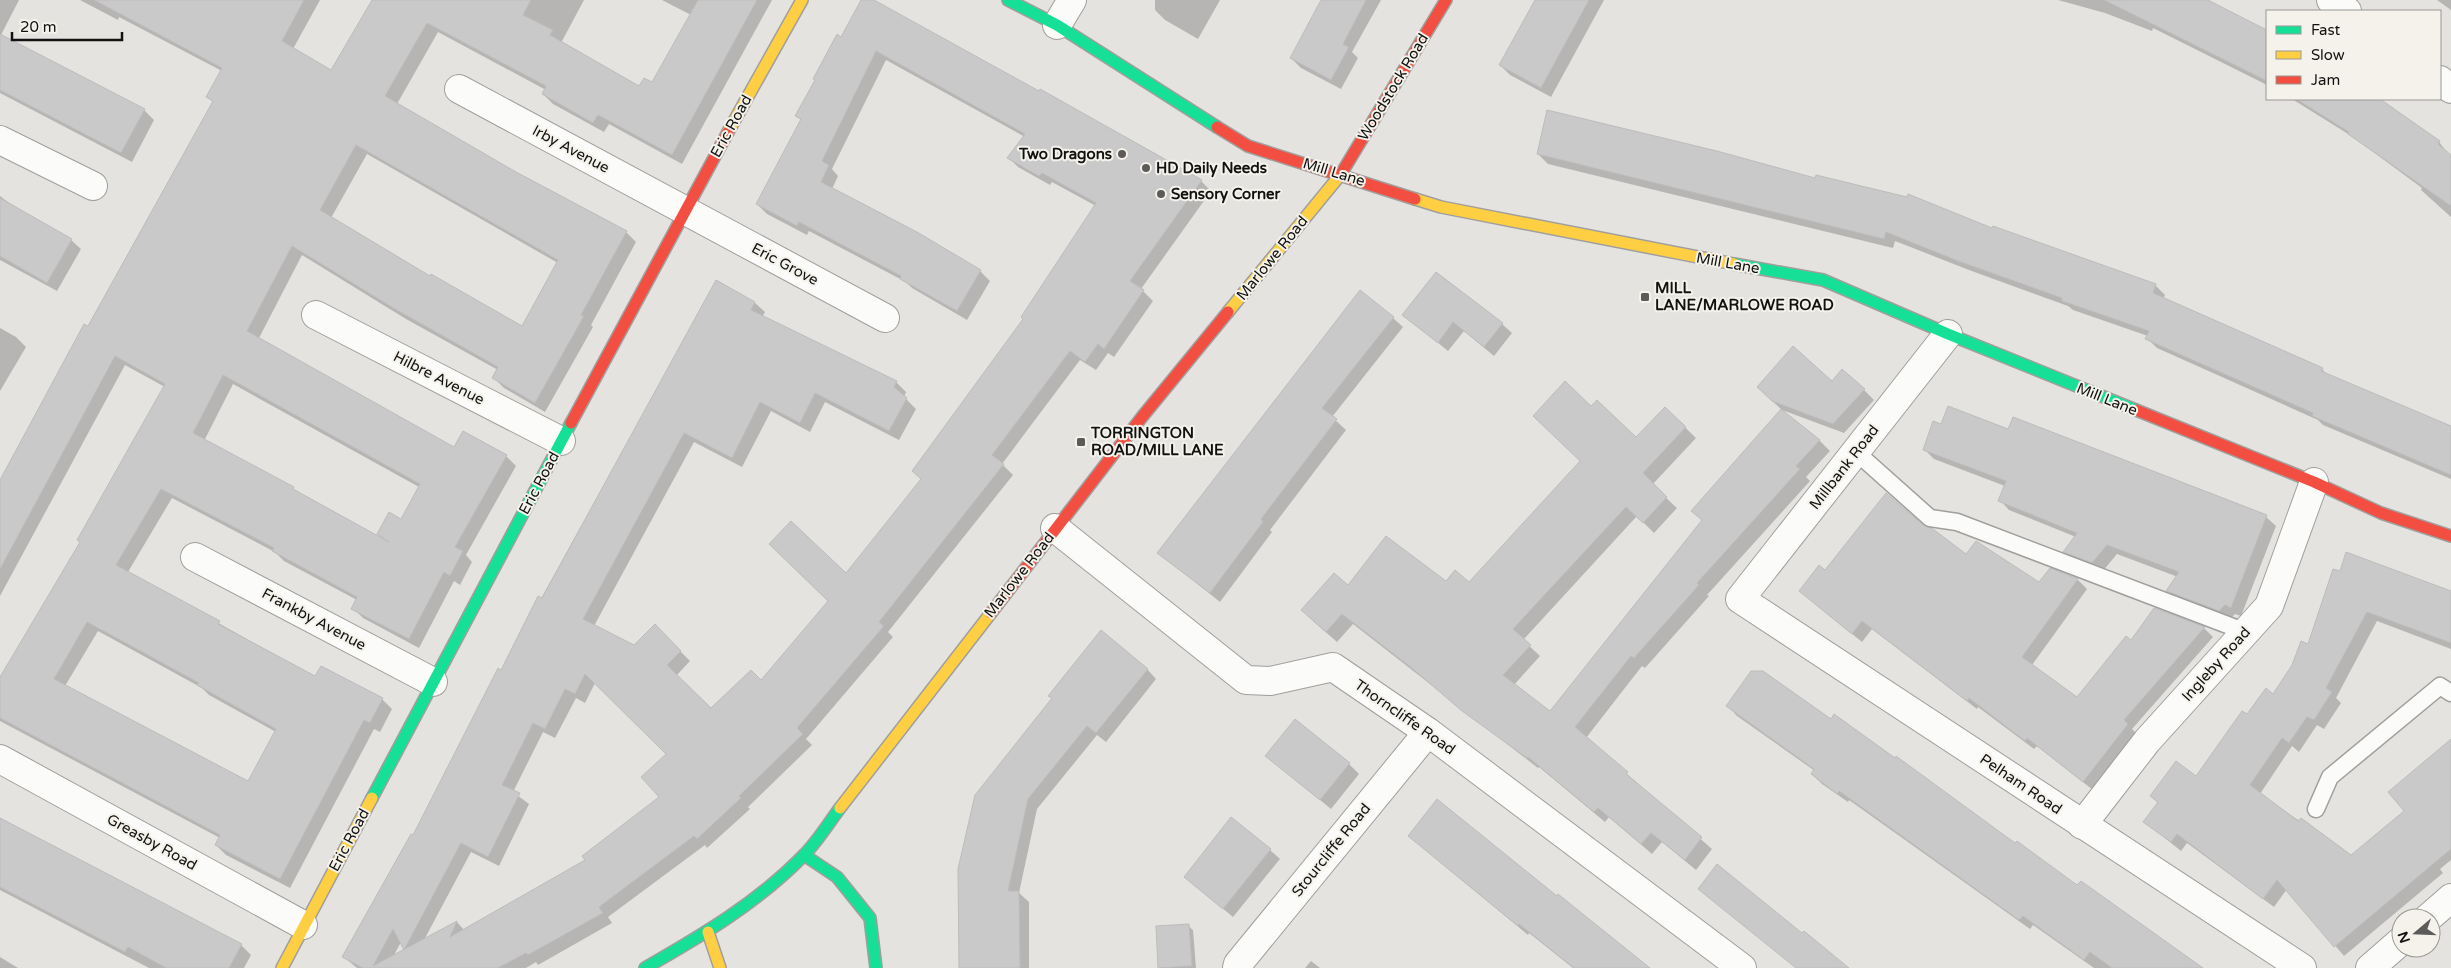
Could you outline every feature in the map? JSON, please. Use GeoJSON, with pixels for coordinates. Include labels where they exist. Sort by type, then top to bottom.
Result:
{"type":"FeatureCollection","features":[{"type":"Feature","properties":{"kind":"street","name":"Eric Road"},"geometry":{"type":"LineString","coordinates":[[282,968],[303,925],[684,210],[802,0]]}},
{"type":"Feature","properties":{"kind":"street","name":"Mill Lane"},"geometry":{"type":"LineString","coordinates":[[1008,0],[1057,25],[1248,146],[1441,206],[1624,244],[1823,280],[1948,334],[2314,482],[2381,513],[2451,536]]}},
{"type":"Feature","properties":{"kind":"street"},"geometry":{"type":"LineString","coordinates":[[1057,25],[1072,0]]}},
{"type":"Feature","properties":{"kind":"street","name":"Woodstock Road"},"geometry":{"type":"LineString","coordinates":[[1341,174],[1446,0]]}},
{"type":"Feature","properties":{"kind":"street"},"geometry":{"type":"LineString","coordinates":[[2332,0],[2346,10]]}},
{"type":"Feature","properties":{"kind":"street"},"geometry":{"type":"LineString","coordinates":[[2441,81],[2451,89]]}},
{"type":"Feature","properties":{"kind":"street","name":"Irby Avenue"},"geometry":{"type":"LineString","coordinates":[[459,89],[684,210]]}},
{"type":"Feature","properties":{"kind":"street"},"geometry":{"type":"LineString","coordinates":[[0,140],[92,186]]}},
{"type":"Feature","properties":{"kind":"street","name":"Marlowe Road"},"geometry":{"type":"LineString","coordinates":[[645,968],[708,932],[766,891],[804,855],[1142,417],[1341,174]]}},
{"type":"Feature","properties":{"kind":"street","name":"Eric Grove"},"geometry":{"type":"LineString","coordinates":[[684,210],[885,318]]}},
{"type":"Feature","properties":{"kind":"street","name":"Hilbre Avenue"},"geometry":{"type":"LineString","coordinates":[[316,315],[561,441]]}},
{"type":"Feature","properties":{"kind":"street","name":"Millbank Road"},"geometry":{"type":"LineString","coordinates":[[1740,599],[1948,334]]}},
{"type":"Feature","properties":{"kind":"street","name":"Ingleby Road"},"geometry":{"type":"LineString","coordinates":[[2082,825],[2147,741],[2269,606],[2314,482]]}},
{"type":"Feature","properties":{"kind":"street","name":"Thorncliffe Road"},"geometry":{"type":"LineString","coordinates":[[1055,528],[1246,680],[1270,681],[1333,667],[1428,732],[1742,968]]}},
{"type":"Feature","properties":{"kind":"street","name":"Frankby Avenue"},"geometry":{"type":"LineString","coordinates":[[195,557],[433,682]]}},
{"type":"Feature","properties":{"kind":"street","name":"Pelham Road"},"geometry":{"type":"LineString","coordinates":[[1740,599],[2302,968]]}},
{"type":"Feature","properties":{"kind":"street","name":"Stourcliffe Road"},"geometry":{"type":"LineString","coordinates":[[1237,968],[1248,951],[1428,732]]}},
{"type":"Feature","properties":{"kind":"street","name":"Greasby Road"},"geometry":{"type":"LineString","coordinates":[[0,759],[303,925]]}},
{"type":"Feature","properties":{"kind":"street"},"geometry":{"type":"LineString","coordinates":[[804,855],[837,877],[870,918],[876,968]]}},
{"type":"Feature","properties":{"kind":"street"},"geometry":{"type":"LineString","coordinates":[[2440,908],[2451,898]]}},
{"type":"Feature","properties":{"kind":"street"},"geometry":{"type":"LineString","coordinates":[[708,932],[720,968]]}},
{"type":"Feature","properties":{"kind":"street"},"geometry":{"type":"LineString","coordinates":[[2370,968],[2391,950]]}},
{"type":"Feature","properties":{"kind":"lane"},"geometry":{"type":"LineString","coordinates":[[1856,452],[1930,518],[1957,522],[2246,632]]}},
{"type":"Feature","properties":{"kind":"lane"},"geometry":{"type":"LineString","coordinates":[[2316,809],[2330,777],[2440,686],[2451,693]]}},
{"type":"Feature","properties":{"kind":"building"},"geometry":{"type":"Polygon","coordinates":[[[94,0],[304,0],[282,41],[331,70],[372,0],[531,0],[523,15],[553,30],[550,35],[639,86],[644,78],[652,82],[698,0],[757,0],[672,155],[598,115],[593,123],[542,94],[546,86],[427,23],[385,96],[516,172],[627,231],[581,315],[584,316],[535,403],[492,378],[498,367],[395,309],[292,246],[247,331],[454,447],[463,431],[507,455],[455,547],[463,551],[450,576],[444,572],[409,639],[351,609],[357,597],[272,551],[274,548],[161,489],[116,565],[220,621],[218,624],[315,676],[321,666],[383,698],[370,723],[364,720],[280,879],[215,845],[220,835],[0,718],[0,677],[80,542],[77,540],[165,384],[115,356],[0,569],[0,480],[84,324],[88,326],[213,101],[206,97],[222,68],[94,0]],[[356,145],[320,210],[430,276],[431,274],[522,326],[558,260],[356,145]],[[223,375],[193,433],[294,487],[293,489],[389,542],[377,534],[389,512],[401,519],[420,484],[223,375]],[[87,622],[54,679],[248,781],[276,729],[197,685],[199,683],[87,622]]]}},
{"type":"Feature","properties":{"kind":"building"},"geometry":{"type":"Polygon","coordinates":[[[861,0],[874,0],[1039,91],[1040,89],[1202,180],[1130,281],[1144,290],[1104,349],[1098,344],[1085,362],[1070,351],[992,455],[1004,464],[879,622],[884,626],[797,728],[803,734],[739,796],[741,798],[697,839],[694,836],[599,907],[603,913],[528,955],[526,953],[498,968],[363,968],[342,957],[411,834],[413,835],[498,668],[501,670],[538,596],[542,598],[716,280],[755,302],[751,310],[897,381],[894,387],[907,398],[889,431],[815,393],[800,423],[760,402],[732,458],[684,433],[583,619],[634,645],[655,624],[681,651],[667,665],[711,708],[751,670],[761,680],[828,601],[769,544],[791,521],[846,573],[921,479],[912,471],[1023,319],[1021,317],[1096,203],[1042,173],[1039,176],[1007,158],[1025,134],[876,51],[822,161],[829,165],[821,182],[917,232],[981,270],[957,311],[900,279],[901,276],[799,222],[797,226],[756,204],[801,119],[795,116],[815,80],[813,79],[837,34],[841,37],[861,0]],[[585,674],[575,694],[565,689],[545,729],[533,723],[502,785],[520,793],[488,857],[461,843],[404,949],[457,921],[450,937],[585,860],[582,856],[659,797],[641,777],[666,754],[585,674]],[[393,929],[373,966],[404,950],[393,929]]]}},
{"type":"Feature","properties":{"kind":"building"},"geometry":{"type":"Polygon","coordinates":[[[1321,0],[1366,0],[1343,44],[1349,47],[1331,80],[1290,58],[1321,0]]]}},
{"type":"Feature","properties":{"kind":"building"},"geometry":{"type":"Polygon","coordinates":[[[1535,0],[1589,0],[1541,88],[1499,65],[1535,0]]]}},
{"type":"Feature","properties":{"kind":"building"},"geometry":{"type":"Polygon","coordinates":[[[2104,0],[2208,0],[2266,29],[2266,81],[2104,0]]]}},
{"type":"Feature","properties":{"kind":"building"},"geometry":{"type":"Polygon","coordinates":[[[0,34],[145,109],[121,153],[0,90],[0,34]]]}},
{"type":"Feature","properties":{"kind":"building"},"geometry":{"type":"Polygon","coordinates":[[[2298,100],[2381,100],[2440,141],[2438,144],[2451,155],[2451,206],[2348,134],[2349,132],[2298,100]]]}},
{"type":"Feature","properties":{"kind":"building"},"geometry":{"type":"Polygon","coordinates":[[[1547,110],[1717,151],[1815,178],[1816,175],[1907,197],[1908,194],[1992,228],[1993,226],[2156,284],[2153,293],[2323,368],[2321,371],[2451,426],[2451,475],[2312,416],[2313,413],[2145,339],[2149,331],[2062,301],[2062,298],[1958,261],[1886,232],[1884,239],[1537,154],[1547,110]]]}},
{"type":"Feature","properties":{"kind":"building"},"geometry":{"type":"Polygon","coordinates":[[[0,198],[72,239],[47,283],[0,256],[0,198]]]}},
{"type":"Feature","properties":{"kind":"building"},"geometry":{"type":"Polygon","coordinates":[[[1436,272],[1503,323],[1484,347],[1453,322],[1438,343],[1402,315],[1436,272]]]}},
{"type":"Feature","properties":{"kind":"building"},"geometry":{"type":"Polygon","coordinates":[[[1360,290],[1394,317],[1322,408],[1337,419],[1261,519],[1263,522],[1210,593],[1157,553],[1360,290]]]}},
{"type":"Feature","properties":{"kind":"building"},"geometry":{"type":"Polygon","coordinates":[[[1793,346],[1832,381],[1842,369],[1865,389],[1833,424],[1772,401],[1757,387],[1793,346]]]}},
{"type":"Feature","properties":{"kind":"building"},"geometry":{"type":"Polygon","coordinates":[[[1565,381],[1591,406],[1597,400],[1636,437],[1665,407],[1686,427],[1643,473],[1667,497],[1643,523],[1626,507],[1513,629],[1531,645],[1503,675],[1550,711],[1702,520],[1691,511],[1781,409],[1820,440],[1796,466],[1800,469],[1697,583],[1699,585],[1634,658],[1631,656],[1575,727],[1628,772],[1626,774],[1702,837],[1685,860],[1651,833],[1641,844],[1598,808],[1594,812],[1528,757],[1462,711],[1413,669],[1342,614],[1326,632],[1301,610],[1334,573],[1348,585],[1386,536],[1446,581],[1455,570],[1469,582],[1580,461],[1533,416],[1565,381]]]}},
{"type":"Feature","properties":{"kind":"building"},"geometry":{"type":"Polygon","coordinates":[[[1948,406],[2008,429],[2013,417],[2267,515],[2231,608],[2225,605],[2219,611],[2166,591],[2179,572],[2107,545],[2092,563],[2063,552],[2077,533],[1998,501],[2006,481],[1923,450],[1933,421],[1941,424],[1948,406]]]}},
{"type":"Feature","properties":{"kind":"building"},"geometry":{"type":"Polygon","coordinates":[[[1886,493],[1923,525],[1933,529],[1966,554],[1976,541],[2039,582],[2050,568],[2078,579],[2022,657],[2077,697],[2126,636],[2131,640],[2154,608],[2205,627],[2124,720],[2128,724],[2083,782],[2027,738],[2025,741],[1969,698],[1967,701],[1862,621],[1852,634],[1799,591],[1819,565],[1825,570],[1886,493]]]}},
{"type":"Feature","properties":{"kind":"building"},"geometry":{"type":"Polygon","coordinates":[[[2346,552],[2451,591],[2451,643],[2367,612],[2326,688],[2332,692],[2314,720],[2307,717],[2289,743],[2282,738],[2250,785],[2298,821],[2301,818],[2351,855],[2404,811],[2388,792],[2451,739],[2451,849],[2334,947],[2277,880],[2263,899],[2177,834],[2171,842],[2143,822],[2158,802],[2150,796],[2176,761],[2196,776],[2242,711],[2247,714],[2266,688],[2273,694],[2292,665],[2301,641],[2308,644],[2333,569],[2340,571],[2346,552]]]}},
{"type":"Feature","properties":{"kind":"building"},"geometry":{"type":"Polygon","coordinates":[[[1101,630],[1148,669],[1096,733],[1087,726],[1028,799],[1008,891],[1019,891],[1020,968],[959,968],[958,869],[975,795],[1052,698],[1048,696],[1101,630]]]}},
{"type":"Feature","properties":{"kind":"building"},"geometry":{"type":"Polygon","coordinates":[[[1751,671],[1763,671],[1831,719],[1834,714],[1895,758],[1896,756],[2015,843],[2017,841],[2077,885],[2081,881],[2203,968],[2112,968],[2090,952],[2084,960],[2023,916],[2019,920],[1839,791],[1837,794],[1811,774],[1814,769],[1726,706],[1751,671]]]}},
{"type":"Feature","properties":{"kind":"building"},"geometry":{"type":"Polygon","coordinates":[[[1295,719],[1350,763],[1320,800],[1265,756],[1295,719]]]}},
{"type":"Feature","properties":{"kind":"building"},"geometry":{"type":"Polygon","coordinates":[[[1437,799],[1650,968],[1574,968],[1519,924],[1518,926],[1408,836],[1437,799]]]}},
{"type":"Feature","properties":{"kind":"building"},"geometry":{"type":"Polygon","coordinates":[[[1231,817],[1271,849],[1223,909],[1184,877],[1231,817]]]}},
{"type":"Feature","properties":{"kind":"building"},"geometry":{"type":"Polygon","coordinates":[[[0,818],[242,944],[229,968],[166,968],[128,947],[125,952],[0,887],[0,818]]]}},
{"type":"Feature","properties":{"kind":"building"},"geometry":{"type":"Polygon","coordinates":[[[1717,864],[1802,933],[1804,931],[1849,968],[1796,968],[1698,889],[1717,864]]]}},
{"type":"Feature","properties":{"kind":"building"},"geometry":{"type":"Polygon","coordinates":[[[1189,924],[1192,966],[1158,968],[1156,926],[1189,924]]]}},
{"type":"Feature","properties":{"kind":"traffic: fast"},"geometry":{"type":"LineString","coordinates":[[1008,0],[1057,25],[1217,127]]}},
{"type":"Feature","properties":{"kind":"traffic: fast"},"geometry":{"type":"LineString","coordinates":[[1734,264],[1823,280],[1948,334],[2136,410]]}},
{"type":"Feature","properties":{"kind":"traffic: fast"},"geometry":{"type":"LineString","coordinates":[[372,798],[571,423]]}},
{"type":"Feature","properties":{"kind":"traffic: fast"},"geometry":{"type":"LineString","coordinates":[[645,968],[728,918],[767,889],[808,851],[840,808]]}},
{"type":"Feature","properties":{"kind":"traffic: fast"},"geometry":{"type":"LineString","coordinates":[[804,855],[837,877],[870,918],[876,968]]}},
{"type":"Feature","properties":{"kind":"traffic: slow"},"geometry":{"type":"LineString","coordinates":[[728,132],[802,0]]}},
{"type":"Feature","properties":{"kind":"traffic: slow"},"geometry":{"type":"LineString","coordinates":[[1228,312],[1341,174]]}},
{"type":"Feature","properties":{"kind":"traffic: slow"},"geometry":{"type":"LineString","coordinates":[[1415,199],[1441,207],[1734,264]]}},
{"type":"Feature","properties":{"kind":"traffic: slow"},"geometry":{"type":"LineString","coordinates":[[840,808],[991,613]]}},
{"type":"Feature","properties":{"kind":"traffic: slow"},"geometry":{"type":"LineString","coordinates":[[282,968],[372,798]]}},
{"type":"Feature","properties":{"kind":"traffic: slow"},"geometry":{"type":"LineString","coordinates":[[708,932],[720,968]]}},
{"type":"Feature","properties":{"kind":"traffic: jam"},"geometry":{"type":"LineString","coordinates":[[1341,174],[1446,0]]}},
{"type":"Feature","properties":{"kind":"traffic: jam"},"geometry":{"type":"LineString","coordinates":[[1217,127],[1248,146],[1415,199]]}},
{"type":"Feature","properties":{"kind":"traffic: jam"},"geometry":{"type":"LineString","coordinates":[[571,423],[728,132]]}},
{"type":"Feature","properties":{"kind":"traffic: jam"},"geometry":{"type":"LineString","coordinates":[[991,613],[1142,417],[1228,312]]}},
{"type":"Feature","properties":{"kind":"traffic: jam"},"geometry":{"type":"LineString","coordinates":[[2136,410],[2314,482],[2381,513],[2451,536]]}},
{"type":"Feature","properties":{"kind":"place","name":"Two Dragons"},"geometry":{"type":"Point","coordinates":[1122,154]}},
{"type":"Feature","properties":{"kind":"place","name":"HD Daily Needs"},"geometry":{"type":"Point","coordinates":[1146,168]}},
{"type":"Feature","properties":{"kind":"place","name":"Sensory Corner"},"geometry":{"type":"Point","coordinates":[1161,194]}},
{"type":"Feature","properties":{"kind":"place","name":"MILL LANE/MARLOWE ROAD"},"geometry":{"type":"Point","coordinates":[1645,297]}},
{"type":"Feature","properties":{"kind":"place","name":"TORRINGTON ROAD/MILL LANE"},"geometry":{"type":"Point","coordinates":[1081,442]}}]}
